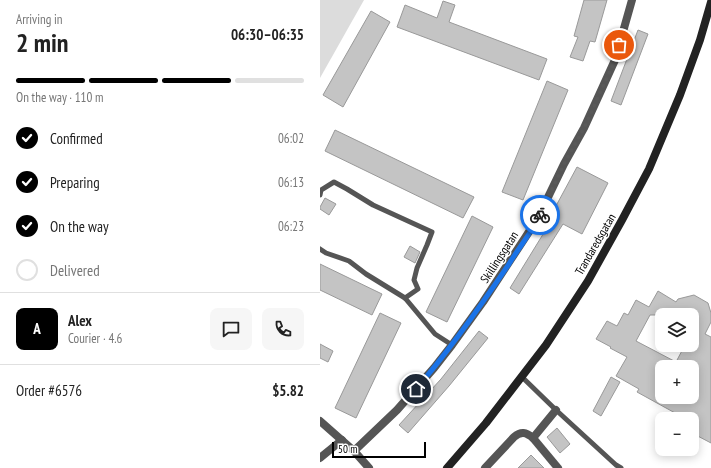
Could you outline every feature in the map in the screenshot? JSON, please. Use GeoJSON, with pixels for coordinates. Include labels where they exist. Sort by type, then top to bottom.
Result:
{"type":"FeatureCollection","features":[{"type":"Feature","properties":{"kind":"street","name":"Skillingsgatan"},"geometry":{"type":"LineString","coordinates":[[354,451],[397,410],[434,368],[483,302],[538,218],[564,164],[584,128],[615,60],[632,0]]}},
{"type":"Feature","properties":{"kind":"street","name":"Trandaredsgatan"},"geometry":{"type":"LineString","coordinates":[[447,468],[486,423],[522,377],[546,345],[588,281],[649,169],[680,95],[700,40],[711,2]]}},
{"type":"Feature","properties":{"kind":"street"},"geometry":{"type":"LineString","coordinates":[[533,438],[556,410]]}},
{"type":"Feature","properties":{"kind":"street"},"geometry":{"type":"LineString","coordinates":[[320,421],[354,451],[369,468]]}},
{"type":"Feature","properties":{"kind":"street"},"geometry":{"type":"LineString","coordinates":[[485,468],[514,436],[524,433],[529,434],[533,438],[558,468]]}},
{"type":"Feature","properties":{"kind":"street"},"geometry":{"type":"LineString","coordinates":[[320,458],[342,440]]}},
{"type":"Feature","properties":{"kind":"lane"},"geometry":{"type":"LineString","coordinates":[[320,195],[321,190],[334,182],[373,206],[432,232],[428,245],[417,268],[414,280],[418,289],[404,298]]}},
{"type":"Feature","properties":{"kind":"lane"},"geometry":{"type":"LineString","coordinates":[[320,249],[326,253],[349,261],[366,274],[404,298],[435,334],[452,345]]}},
{"type":"Feature","properties":{"kind":"lane"},"geometry":{"type":"LineString","coordinates":[[522,377],[620,468]]}},
{"type":"Feature","properties":{"kind":"shaded area"},"geometry":{"type":"Polygon","coordinates":[[[320,0],[364,0],[320,78],[320,0]]]}},
{"type":"Feature","properties":{"kind":"building"},"geometry":{"type":"Polygon","coordinates":[[[584,0],[607,0],[595,42],[590,41],[583,61],[570,57],[578,37],[574,36],[584,0]]]}},
{"type":"Feature","properties":{"kind":"building"},"geometry":{"type":"Polygon","coordinates":[[[443,1],[455,5],[449,22],[547,59],[539,80],[397,27],[405,5],[437,18],[443,1]]]}},
{"type":"Feature","properties":{"kind":"building"},"geometry":{"type":"Polygon","coordinates":[[[371,11],[390,22],[343,107],[323,95],[371,11]]]}},
{"type":"Feature","properties":{"kind":"building"},"geometry":{"type":"Polygon","coordinates":[[[638,30],[648,34],[621,105],[611,101],[638,30]]]}},
{"type":"Feature","properties":{"kind":"building"},"geometry":{"type":"Polygon","coordinates":[[[547,81],[568,90],[523,200],[502,192],[547,81]]]}},
{"type":"Feature","properties":{"kind":"building"},"geometry":{"type":"Polygon","coordinates":[[[335,130],[474,197],[463,218],[325,151],[335,130]]]}},
{"type":"Feature","properties":{"kind":"building"},"geometry":{"type":"Polygon","coordinates":[[[577,167],[608,183],[582,234],[563,224],[519,294],[510,288],[553,218],[550,217],[577,167]]]}},
{"type":"Feature","properties":{"kind":"building"},"geometry":{"type":"Polygon","coordinates":[[[325,198],[336,204],[329,215],[320,209],[325,198]]]}},
{"type":"Feature","properties":{"kind":"building"},"geometry":{"type":"Polygon","coordinates":[[[472,216],[493,227],[447,322],[426,312],[472,216]]]}},
{"type":"Feature","properties":{"kind":"building"},"geometry":{"type":"Polygon","coordinates":[[[410,246],[420,252],[415,263],[404,257],[410,246]]]}},
{"type":"Feature","properties":{"kind":"building"},"geometry":{"type":"Polygon","coordinates":[[[320,264],[382,294],[372,315],[320,290],[320,264]]]}},
{"type":"Feature","properties":{"kind":"building"},"geometry":{"type":"Polygon","coordinates":[[[658,291],[676,302],[678,299],[694,295],[708,303],[711,313],[711,322],[705,334],[711,337],[711,443],[699,437],[699,412],[673,412],[659,404],[699,404],[699,360],[677,360],[681,352],[699,352],[699,308],[655,308],[655,315],[650,315],[636,341],[672,360],[655,360],[655,402],[637,392],[639,389],[616,376],[627,357],[596,339],[607,321],[617,326],[624,313],[628,315],[636,300],[649,307],[658,291]]]}},
{"type":"Feature","properties":{"kind":"building"},"geometry":{"type":"Polygon","coordinates":[[[380,313],[401,323],[356,418],[335,408],[380,313]]]}},
{"type":"Feature","properties":{"kind":"building"},"geometry":{"type":"Polygon","coordinates":[[[479,331],[488,338],[408,433],[399,425],[441,379],[479,331]]]}},
{"type":"Feature","properties":{"kind":"building"},"geometry":{"type":"Polygon","coordinates":[[[320,344],[333,351],[328,362],[320,358],[320,344]]]}},
{"type":"Feature","properties":{"kind":"building"},"geometry":{"type":"Polygon","coordinates":[[[611,377],[620,382],[601,416],[593,411],[611,377]]]}},
{"type":"Feature","properties":{"kind":"building"},"geometry":{"type":"Polygon","coordinates":[[[557,428],[570,444],[560,453],[547,437],[557,428]]]}},
{"type":"Feature","properties":{"kind":"building"},"geometry":{"type":"Polygon","coordinates":[[[531,455],[544,468],[518,468],[531,455]]]}},
{"type":"Feature","properties":{"kind":"way so far"},"geometry":{"type":"LineString","coordinates":[[540,215],[564,164],[584,128],[615,60],[619,45]]}},
{"type":"Feature","properties":{"kind":"route"},"geometry":{"type":"LineString","coordinates":[[416,389],[452,345],[483,302],[540,215]]}}]}
